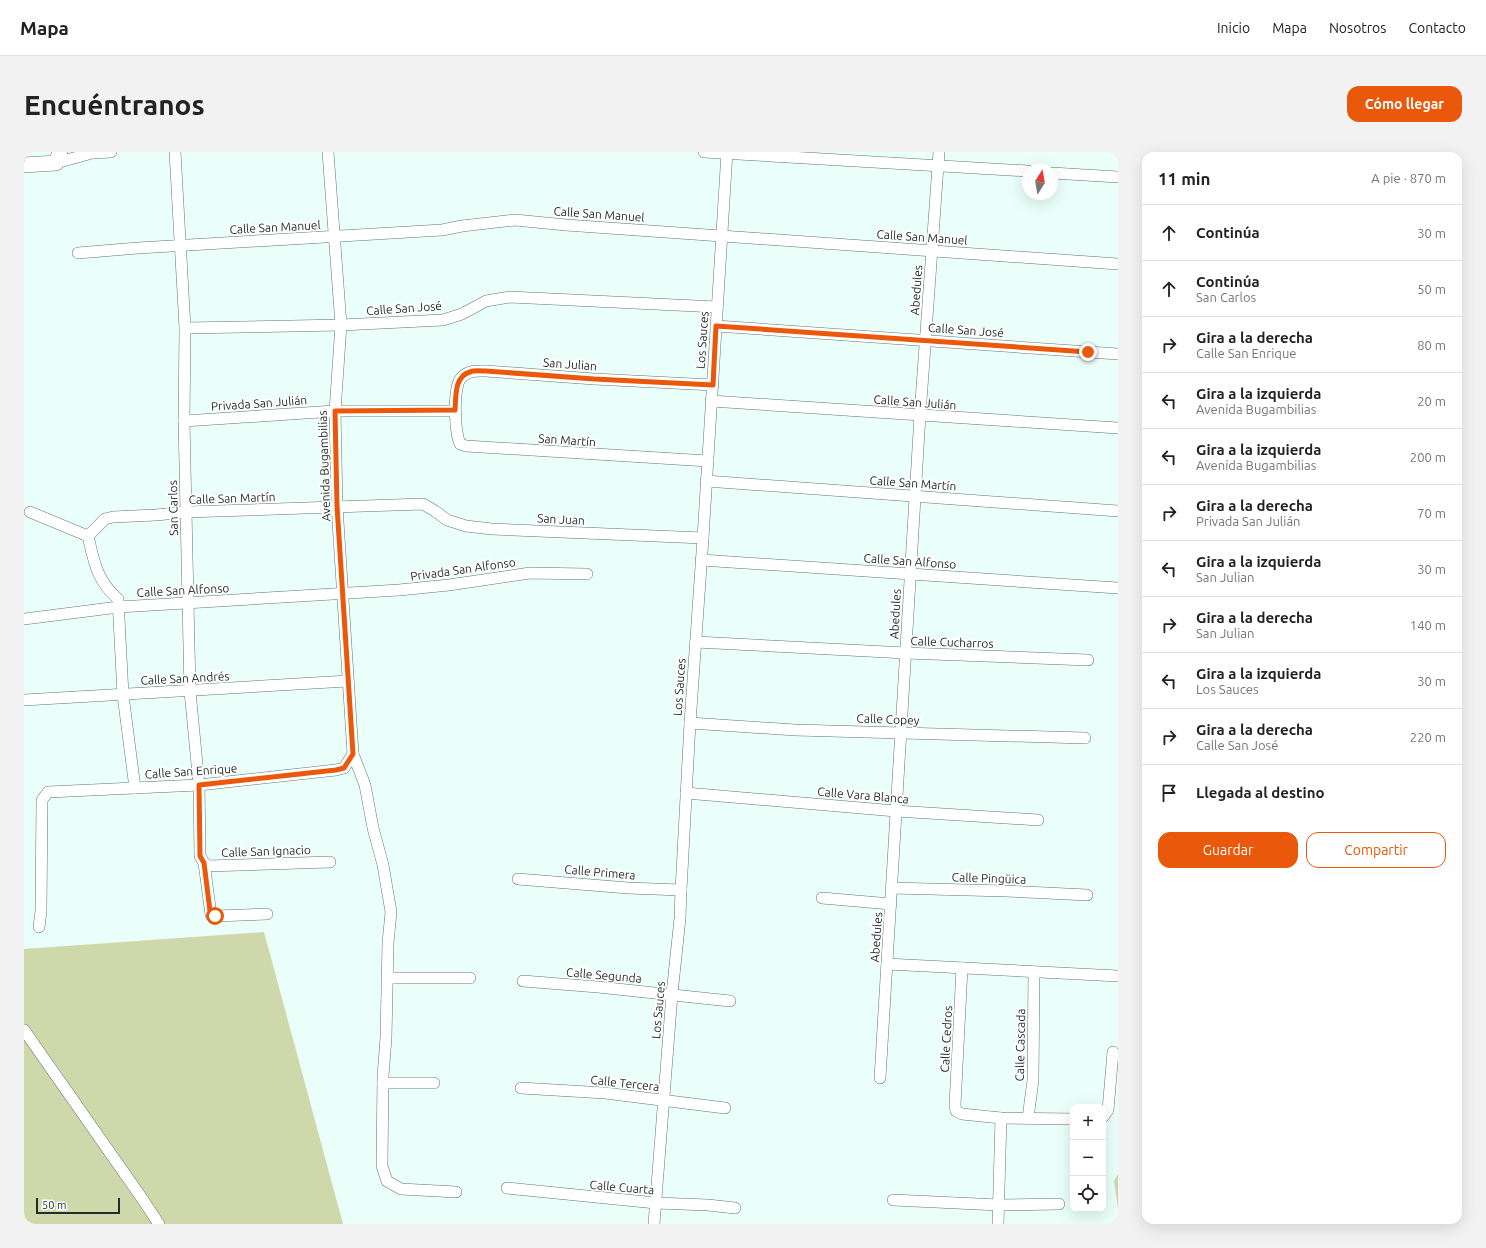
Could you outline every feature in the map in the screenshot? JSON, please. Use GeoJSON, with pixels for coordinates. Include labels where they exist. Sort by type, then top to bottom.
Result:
{"type":"FeatureCollection","features":[{"type":"Feature","properties":{"kind":"main road"},"geometry":{"type":"LineString","coordinates":[[24,165],[58,158]]}},
{"type":"Feature","properties":{"kind":"street"},"geometry":{"type":"LineString","coordinates":[[58,158],[91,152],[110,152]]}},
{"type":"Feature","properties":{"kind":"street","name":"San Carlos"},"geometry":{"type":"LineString","coordinates":[[175,152],[184,328],[184,421],[190,691],[199,785],[200,856],[204,863],[211,915],[267,914]]}},
{"type":"Feature","properties":{"kind":"street","name":"Avenida Bugambilias"},"geometry":{"type":"LineString","coordinates":[[328,152],[341,325],[335,411],[337,506],[344,594],[353,754],[365,785],[372,828],[383,865],[391,912],[383,1083],[382,1166],[387,1181],[401,1189],[456,1192]]}},
{"type":"Feature","properties":{"kind":"street"},"geometry":{"type":"LineString","coordinates":[[704,152],[1022,171]]}},
{"type":"Feature","properties":{"kind":"street","name":"Abedules"},"geometry":{"type":"LineString","coordinates":[[880,1078],[920,415],[939,152]]}},
{"type":"Feature","properties":{"kind":"street","name":"Los Sauces"},"geometry":{"type":"LineString","coordinates":[[654,1224],[672,994],[680,918],[680,890],[690,723],[727,153]]}},
{"type":"Feature","properties":{"kind":"street"},"geometry":{"type":"LineString","coordinates":[[1058,173],[1118,178]]}},
{"type":"Feature","properties":{"kind":"street","name":"Calle San Manuel"},"geometry":{"type":"LineString","coordinates":[[78,253],[180,245],[442,230],[462,226],[515,220],[566,225],[1118,264]]}},
{"type":"Feature","properties":{"kind":"street","name":"Calle San José"},"geometry":{"type":"LineString","coordinates":[[184,328],[341,325],[443,320],[462,314],[486,301],[510,297],[717,307]]}},
{"type":"Feature","properties":{"kind":"street","name":"Calle San José"},"geometry":{"type":"LineString","coordinates":[[716,326],[1118,354]]}},
{"type":"Feature","properties":{"kind":"street","name":"San Julian"},"geometry":{"type":"LineString","coordinates":[[455,410],[457,386],[460,378],[469,372],[486,371],[594,379],[713,385]]}},
{"type":"Feature","properties":{"kind":"street","name":"Calle San Julián"},"geometry":{"type":"LineString","coordinates":[[711,401],[1118,428]]}},
{"type":"Feature","properties":{"kind":"street","name":"Privada San Julián"},"geometry":{"type":"LineString","coordinates":[[184,421],[335,411],[455,410]]}},
{"type":"Feature","properties":{"kind":"street","name":"San Martín"},"geometry":{"type":"LineString","coordinates":[[455,410],[458,439],[460,444],[466,446],[708,461]]}},
{"type":"Feature","properties":{"kind":"street","name":"Calle San Martín"},"geometry":{"type":"LineString","coordinates":[[706,481],[1118,511]]}},
{"type":"Feature","properties":{"kind":"street","name":"Calle San Martín"},"geometry":{"type":"LineString","coordinates":[[88,536],[105,520],[113,517],[186,512],[423,504]]}},
{"type":"Feature","properties":{"kind":"street","name":"San Juan"},"geometry":{"type":"LineString","coordinates":[[423,504],[447,520],[466,526],[492,529],[703,538]]}},
{"type":"Feature","properties":{"kind":"street"},"geometry":{"type":"LineString","coordinates":[[30,512],[88,536],[95,567],[110,592],[118,599],[123,695],[134,788]]}},
{"type":"Feature","properties":{"kind":"street","name":"Calle San Alfonso"},"geometry":{"type":"LineString","coordinates":[[701,560],[1118,588]]}},
{"type":"Feature","properties":{"kind":"street","name":"Privada San Alfonso"},"geometry":{"type":"LineString","coordinates":[[344,594],[449,585],[530,573],[586,574]]}},
{"type":"Feature","properties":{"kind":"street","name":"Calle San Alfonso"},"geometry":{"type":"LineString","coordinates":[[24,619],[119,607],[344,594]]}},
{"type":"Feature","properties":{"kind":"street","name":"Calle Cucharros"},"geometry":{"type":"LineString","coordinates":[[696,642],[906,653],[1088,660]]}},
{"type":"Feature","properties":{"kind":"street","name":"Calle San Andrés"},"geometry":{"type":"LineString","coordinates":[[24,700],[190,691],[348,680]]}},
{"type":"Feature","properties":{"kind":"street","name":"Calle Copey"},"geometry":{"type":"LineString","coordinates":[[690,723],[795,730],[1085,738]]}},
{"type":"Feature","properties":{"kind":"street","name":"Calle San Enrique"},"geometry":{"type":"LineString","coordinates":[[39,927],[41,911],[42,800],[48,792],[78,789],[199,785],[336,770],[344,768],[353,754]]}},
{"type":"Feature","properties":{"kind":"street","name":"Calle Vara Blanca"},"geometry":{"type":"LineString","coordinates":[[686,794],[896,811],[1038,820]]}},
{"type":"Feature","properties":{"kind":"street","name":"Calle San Ignacio"},"geometry":{"type":"LineString","coordinates":[[204,863],[208,866],[330,862]]}},
{"type":"Feature","properties":{"kind":"street","name":"Calle Primera"},"geometry":{"type":"LineString","coordinates":[[518,879],[628,888],[680,890]]}},
{"type":"Feature","properties":{"kind":"street","name":"Calle Pingüica"},"geometry":{"type":"LineString","coordinates":[[892,888],[1086,895]]}},
{"type":"Feature","properties":{"kind":"street"},"geometry":{"type":"LineString","coordinates":[[822,898],[891,904]]}},
{"type":"Feature","properties":{"kind":"street"},"geometry":{"type":"LineString","coordinates":[[887,964],[1118,976]]}},
{"type":"Feature","properties":{"kind":"street","name":"Calle Cedros"},"geometry":{"type":"LineString","coordinates":[[962,968],[955,1105],[956,1111],[962,1114],[1001,1118]]}},
{"type":"Feature","properties":{"kind":"street","name":"Calle Cascada"},"geometry":{"type":"LineString","coordinates":[[1028,1118],[1033,1080],[1034,972]]}},
{"type":"Feature","properties":{"kind":"street"},"geometry":{"type":"LineString","coordinates":[[387,978],[470,978]]}},
{"type":"Feature","properties":{"kind":"street","name":"Calle Segunda"},"geometry":{"type":"LineString","coordinates":[[523,981],[730,1000]]}},
{"type":"Feature","properties":{"kind":"street"},"geometry":{"type":"LineString","coordinates":[[24,1030],[142,1197],[159,1224]]}},
{"type":"Feature","properties":{"kind":"street"},"geometry":{"type":"LineString","coordinates":[[1106,1113],[1108,1110],[1113,1052]]}},
{"type":"Feature","properties":{"kind":"street"},"geometry":{"type":"LineString","coordinates":[[383,1083],[434,1083]]}},
{"type":"Feature","properties":{"kind":"street","name":"Calle Tercera"},"geometry":{"type":"LineString","coordinates":[[521,1088],[605,1093],[725,1108]]}},
{"type":"Feature","properties":{"kind":"street"},"geometry":{"type":"LineString","coordinates":[[998,1224],[1001,1118],[1070,1119]]}},
{"type":"Feature","properties":{"kind":"street","name":"Calle Cuarta"},"geometry":{"type":"LineString","coordinates":[[507,1188],[656,1203],[708,1205],[735,1208]]}},
{"type":"Feature","properties":{"kind":"street"},"geometry":{"type":"LineString","coordinates":[[893,1200],[999,1205],[1059,1204]]}},
{"type":"Feature","properties":{"kind":"green space"},"geometry":{"type":"Polygon","coordinates":[[[264,932],[343,1224],[24,1224],[24,949],[264,932]]]}},
{"type":"Feature","properties":{"kind":"green space"},"geometry":{"type":"Polygon","coordinates":[[[1118,1174],[1118,1209],[1114,1181],[1118,1174]]]}},
{"type":"Feature","properties":{"kind":"route"},"geometry":{"type":"LineString","coordinates":[[215,916],[211,915],[204,863],[200,856],[199,785],[336,770],[344,768],[353,754],[344,594],[337,506],[335,411],[455,410],[457,386],[460,378],[469,372],[486,371],[594,379],[713,385],[716,326],[1088,352]]}}]}
